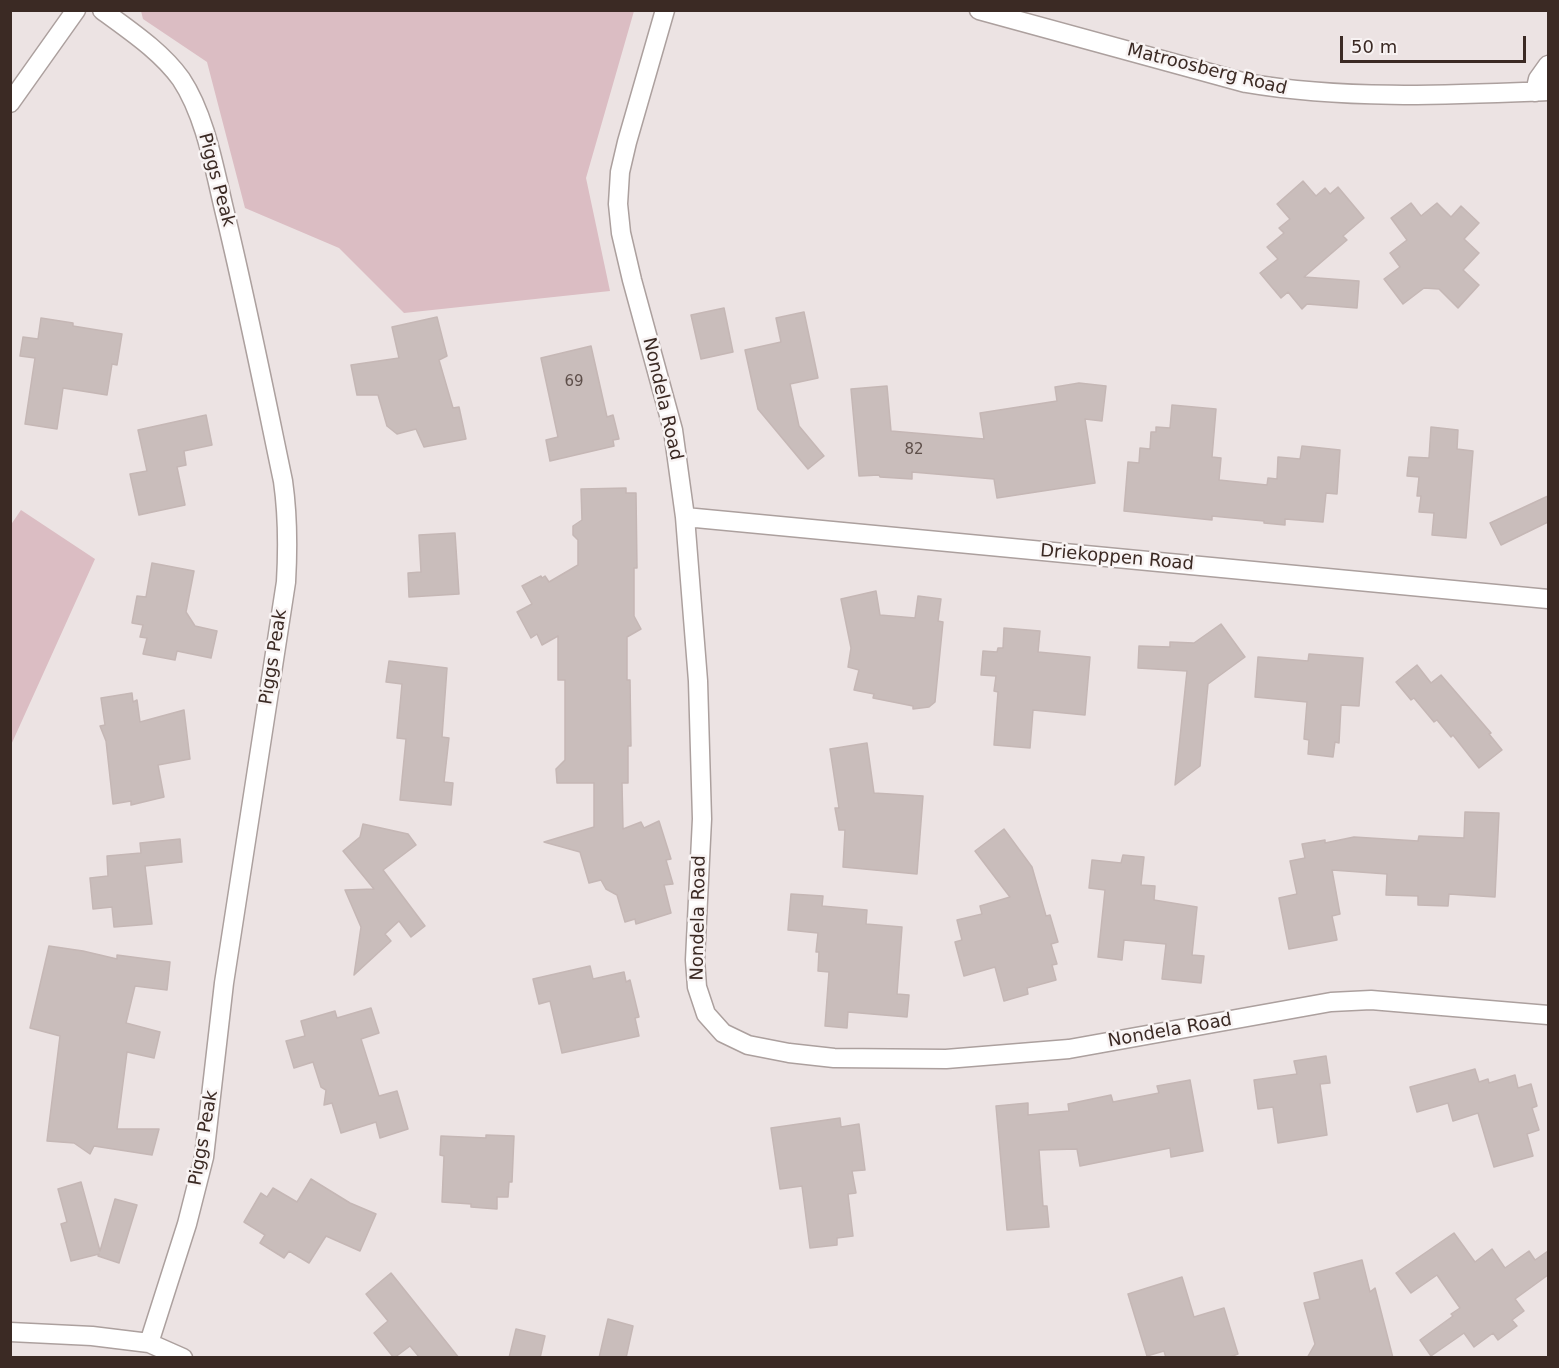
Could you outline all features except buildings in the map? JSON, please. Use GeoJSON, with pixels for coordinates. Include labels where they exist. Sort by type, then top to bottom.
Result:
{"type":"FeatureCollection","features":[{"type":"Feature","properties":{"kind":"street"},"geometry":{"type":"LineString","coordinates":[[10,102],[76,10]]}},
{"type":"Feature","properties":{"kind":"street","name":"Piggs Peak"},"geometry":{"type":"LineString","coordinates":[[102,10],[168,64],[193,99],[211,156],[235,255],[284,481],[289,540],[286,582],[224,983],[204,1157],[187,1224],[149,1343]]}},
{"type":"Feature","properties":{"kind":"street","name":"Nondela Road"},"geometry":{"type":"LineString","coordinates":[[665,10],[627,142],[620,172],[618,204],[621,233],[632,280],[673,430],[685,517],[698,670],[702,819],[695,960],[697,987],[706,1014],[723,1033],[748,1045],[801,1055],[834,1058],[946,1059],[1069,1049],[1331,1002],[1371,1000],[1548,1016]]}},
{"type":"Feature","properties":{"kind":"street","name":"Matroosberg Road"},"geometry":{"type":"LineString","coordinates":[[979,10],[1246,83],[1289,90],[1344,94],[1542,91]]}},
{"type":"Feature","properties":{"kind":"street"},"geometry":{"type":"LineString","coordinates":[[1542,91],[1538,79],[1548,65]]}},
{"type":"Feature","properties":{"kind":"street","name":"Driekoppen Road"},"geometry":{"type":"LineString","coordinates":[[685,517],[1548,599]]}},
{"type":"Feature","properties":{"kind":"street"},"geometry":{"type":"LineString","coordinates":[[10,1332],[92,1336],[149,1343],[183,1358]]}},
{"type":"Feature","properties":{"kind":"shaded area"},"geometry":{"type":"Polygon","coordinates":[[[141,11],[634,11],[586,178],[610,291],[404,313],[339,248],[245,208],[207,62],[143,19],[141,11]]]}},
{"type":"Feature","properties":{"kind":"shaded area"},"geometry":{"type":"Polygon","coordinates":[[[21,510],[95,559],[11,745],[10,526],[21,510]]]}}]}
